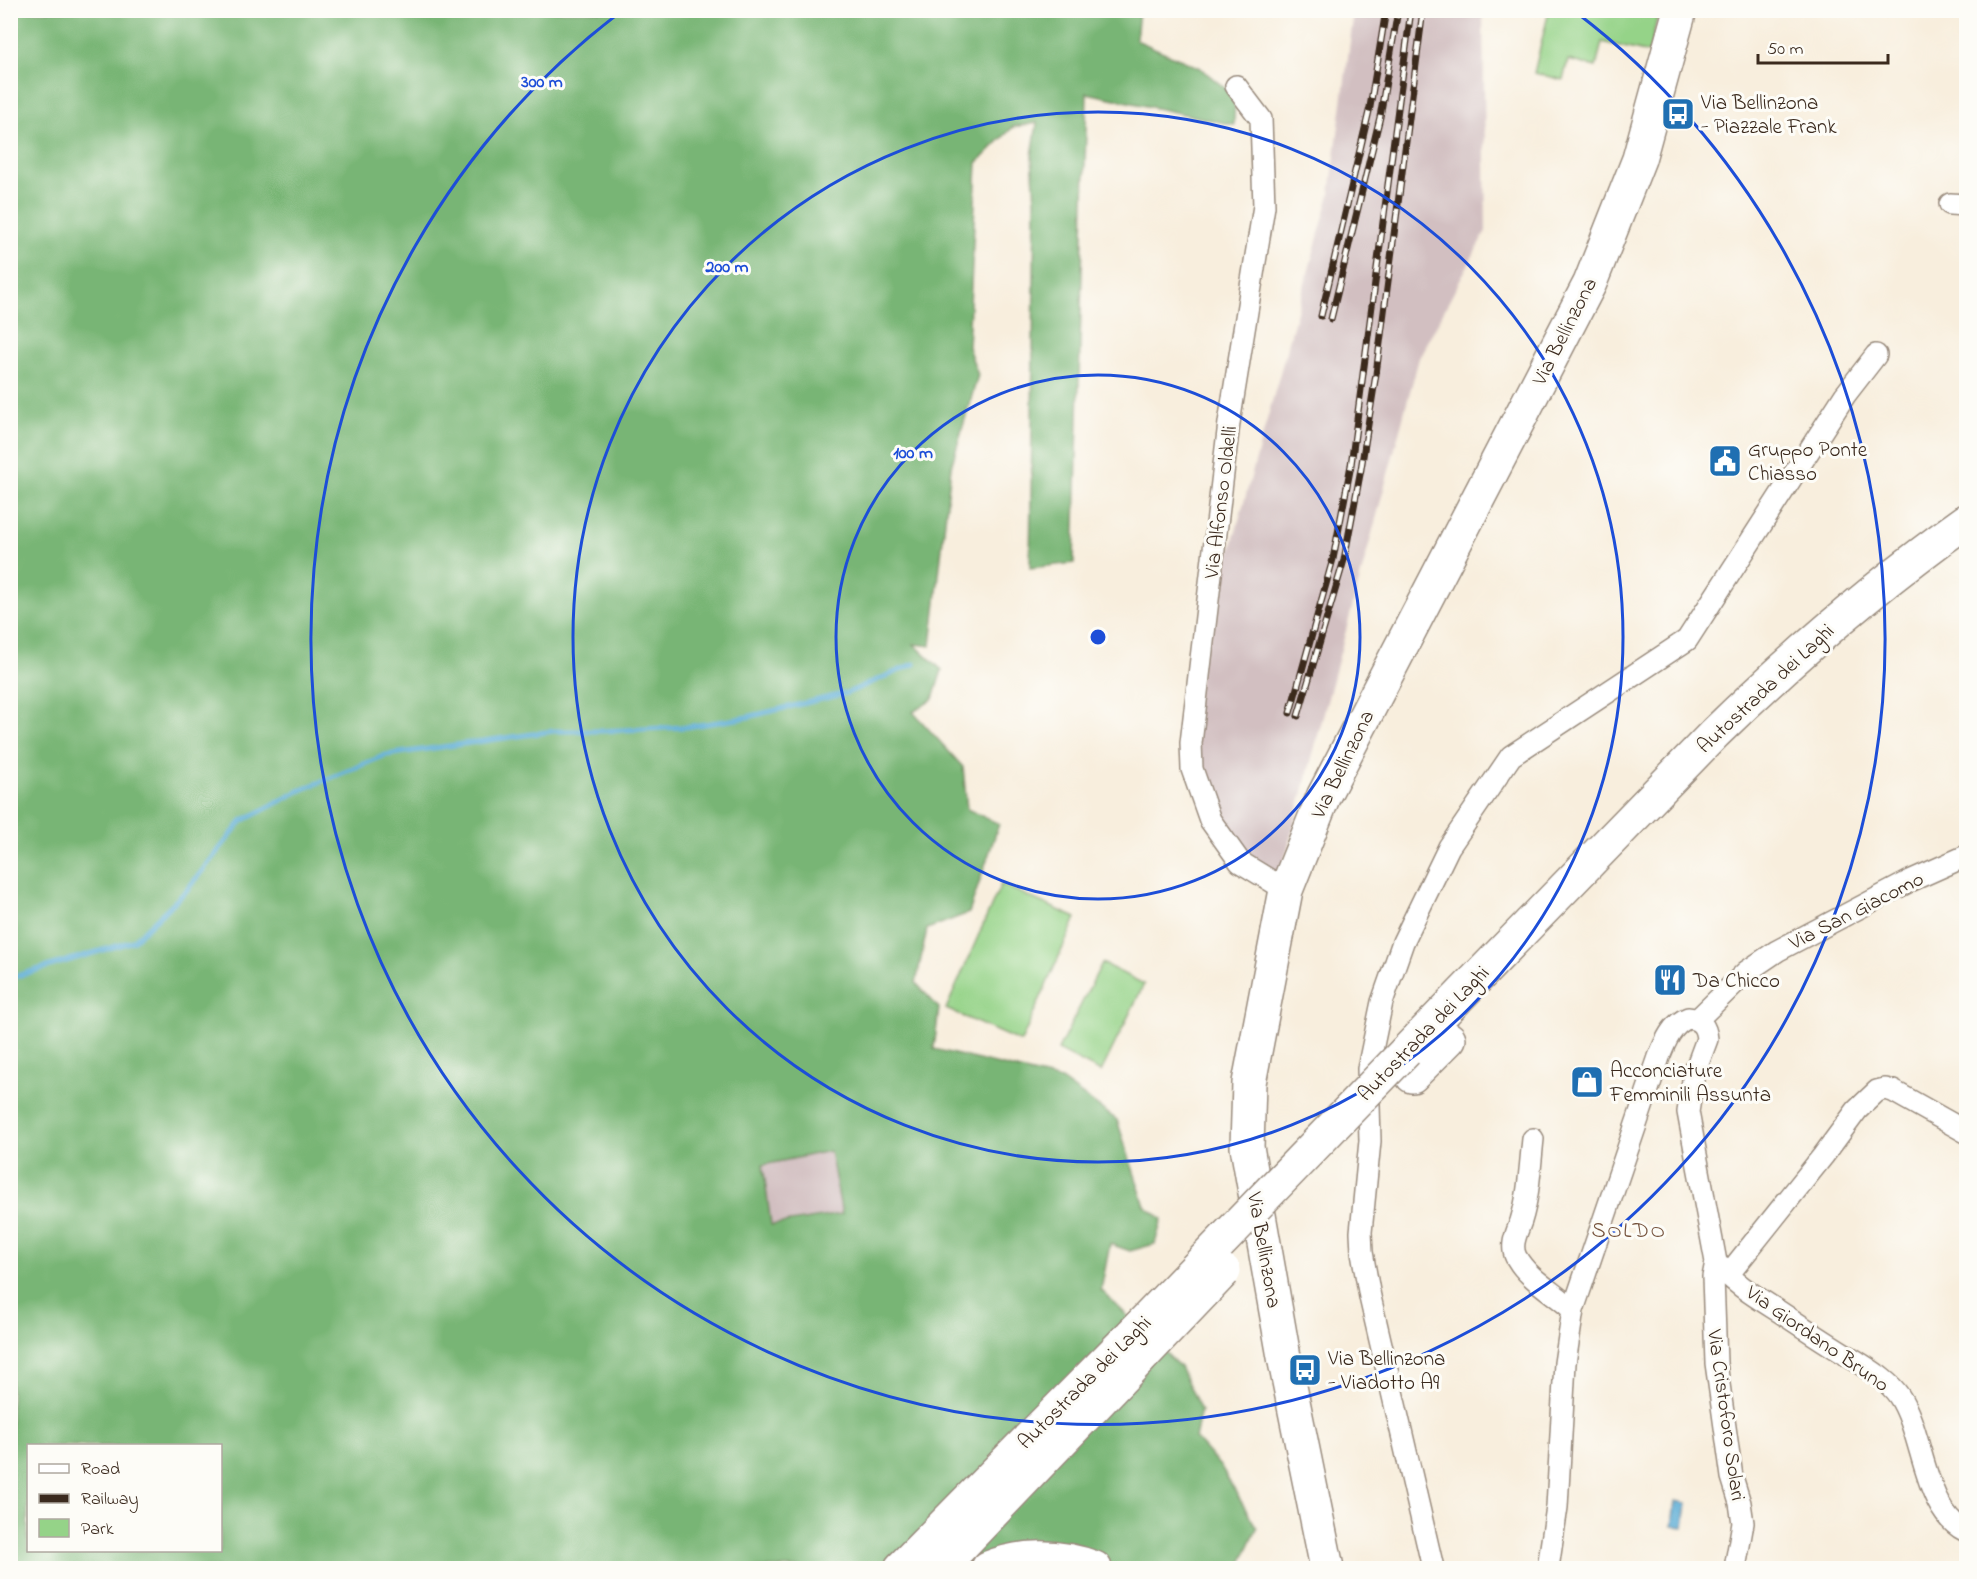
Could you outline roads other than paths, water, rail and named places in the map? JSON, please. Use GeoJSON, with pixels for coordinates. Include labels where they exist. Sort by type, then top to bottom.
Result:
{"type":"FeatureCollection","features":[{"type":"Feature","properties":{"kind":"main road","name":"Via Bellinzona"},"geometry":{"type":"LineString","coordinates":[[1327,1569],[1284,1357],[1247,1147],[1249,1083],[1286,890],[1324,795],[1590,283],[1639,159],[1680,10]]}},
{"type":"Feature","properties":{"kind":"main road","name":"Autostrada dei Laghi"},"geometry":{"type":"LineString","coordinates":[[939,1569],[1137,1346],[1409,1064],[1715,733],[1761,688],[1865,597],[1966,521]]}},
{"type":"Feature","properties":{"kind":"main road","name":"Autostrada dei Laghi"},"geometry":{"type":"LineString","coordinates":[[1409,1064],[1746,732],[1838,649],[1921,581],[1966,548]]}},
{"type":"Feature","properties":{"kind":"main road","name":"Autostrada dei Laghi"},"geometry":{"type":"LineString","coordinates":[[901,1569],[1137,1346]]}},
{"type":"Feature","properties":{"kind":"main road"},"geometry":{"type":"LineString","coordinates":[[988,1569],[1005,1562],[1032,1557],[1068,1560],[1095,1569]]}},
{"type":"Feature","properties":{"kind":"street","name":"Via Alfonso Oldelli"},"geometry":{"type":"LineString","coordinates":[[1236,86],[1261,119],[1264,206],[1229,423],[1191,743],[1192,769],[1210,820],[1240,862],[1286,890]]}},
{"type":"Feature","properties":{"kind":"street"},"geometry":{"type":"LineString","coordinates":[[1433,1569],[1370,1297],[1362,1252],[1363,1206],[1370,1141],[1368,1069],[1382,1002],[1403,942],[1449,847],[1511,756],[1687,640],[1845,396],[1876,355]]}},
{"type":"Feature","properties":{"kind":"street","name":"Via San Giacomo"},"geometry":{"type":"LineString","coordinates":[[1697,1020],[1746,972],[1777,951],[1910,882],[1966,856]]}},
{"type":"Feature","properties":{"kind":"street"},"geometry":{"type":"LineString","coordinates":[[1548,1569],[1557,1507],[1565,1364],[1573,1310],[1665,1041],[1679,1022],[1688,1018],[1697,1020]]}},
{"type":"Feature","properties":{"kind":"street","name":"Via Cristoforo Solari"},"geometry":{"type":"LineString","coordinates":[[1697,1020],[1705,1028],[1707,1039],[1699,1058],[1689,1095],[1689,1123],[1722,1268],[1713,1277],[1716,1364],[1732,1477],[1743,1523],[1735,1569]]}},
{"type":"Feature","properties":{"kind":"street"},"geometry":{"type":"LineString","coordinates":[[1722,1268],[1824,1156],[1857,1110],[1877,1091],[1886,1089],[1893,1091],[1966,1132]]}},
{"type":"Feature","properties":{"kind":"street"},"geometry":{"type":"LineString","coordinates":[[1533,1139],[1527,1196],[1514,1241],[1515,1254],[1520,1263],[1537,1280],[1573,1310]]}},
{"type":"Feature","properties":{"kind":"street","name":"Via Giordano Bruno"},"geometry":{"type":"LineString","coordinates":[[1722,1268],[1754,1295],[1870,1370],[1898,1394],[1908,1412],[1939,1503],[1950,1519],[1966,1531]]}},
{"type":"Feature","properties":{"kind":"water"},"geometry":{"type":"Polygon","coordinates":[[[1675,1501],[1687,1503],[1684,1527],[1672,1526],[1675,1501]]]}},
{"type":"Feature","properties":{"kind":"waterway"},"geometry":{"type":"LineString","coordinates":[[10,978],[133,941],[186,891],[242,821],[301,790],[386,755],[553,731],[686,727],[743,718],[847,693],[914,664]]}},
{"type":"Feature","properties":{"kind":"railway"},"geometry":{"type":"LineString","coordinates":[[1321,316],[1370,107],[1386,10]]}},
{"type":"Feature","properties":{"kind":"railway"},"geometry":{"type":"LineString","coordinates":[[1331,319],[1380,117],[1398,10]]}},
{"type":"Feature","properties":{"kind":"railway"},"geometry":{"type":"LineString","coordinates":[[1290,713],[1333,559],[1351,465],[1411,10]]}},
{"type":"Feature","properties":{"kind":"railway"},"geometry":{"type":"LineString","coordinates":[[1298,716],[1344,560],[1361,469],[1376,374],[1423,10]]}},
{"type":"Feature","properties":{"kind":"place","name":"Via Bellinzona - Piazzale Frank"},"geometry":{"type":"Point","coordinates":[1678,114]}},
{"type":"Feature","properties":{"kind":"place","name":"Gruppo Ponte Chiasso"},"geometry":{"type":"Point","coordinates":[1725,461]}},
{"type":"Feature","properties":{"kind":"place","name":"Da Chicco"},"geometry":{"type":"Point","coordinates":[1670,980]}},
{"type":"Feature","properties":{"kind":"place","name":"Acconciature Femminili Assunta"},"geometry":{"type":"Point","coordinates":[1587,1082]}},
{"type":"Feature","properties":{"kind":"place","name":"Via Bellinzona - Viadotto A9"},"geometry":{"type":"Point","coordinates":[1305,1370]}},
{"type":"Feature","properties":{"kind":"district","name":"SOLDO"},"geometry":{"type":"Point","coordinates":[1629,1229]}}]}
